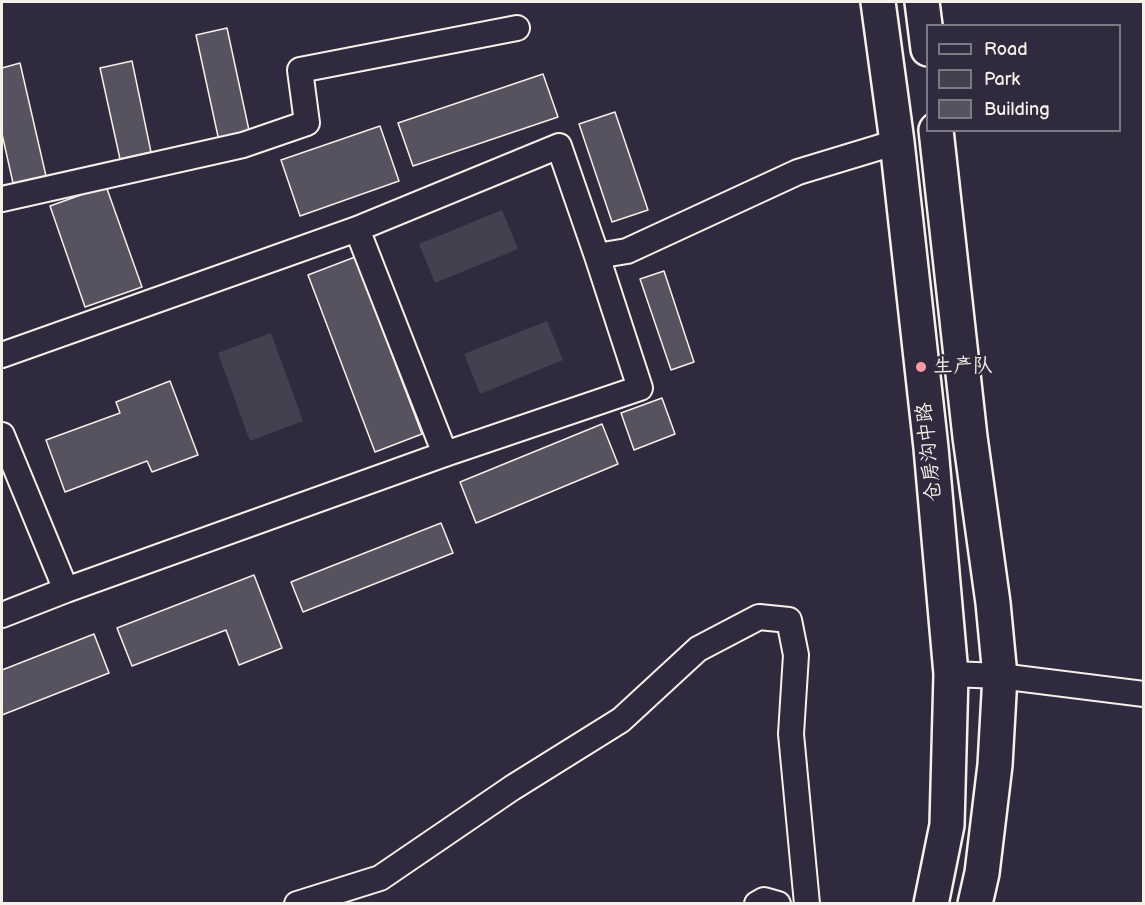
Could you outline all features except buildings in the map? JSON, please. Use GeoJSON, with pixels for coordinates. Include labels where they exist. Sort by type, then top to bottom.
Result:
{"type":"FeatureCollection","features":[{"type":"Feature","properties":{"kind":"highway","name":"仓房沟中路"},"geometry":{"type":"LineString","coordinates":[[878,2],[897,142],[931,448],[951,674],[947,825],[931,903]]}},
{"type":"Feature","properties":{"kind":"highway"},"geometry":{"type":"LineString","coordinates":[[922,2],[926,40]]}},
{"type":"Feature","properties":{"kind":"highway"},"geometry":{"type":"LineString","coordinates":[[936,132],[970,437],[993,603],[1000,676],[995,765],[982,873],[975,903]]}},
{"type":"Feature","properties":{"kind":"street"},"geometry":{"type":"LineString","coordinates":[[2,199],[243,145],[308,123],[300,70],[517,28]]}},
{"type":"Feature","properties":{"kind":"street"},"geometry":{"type":"LineString","coordinates":[[597,256],[627,251],[798,172],[897,142]]}},
{"type":"Feature","properties":{"kind":"street"},"geometry":{"type":"LineString","coordinates":[[2,355],[357,229],[558,146],[640,388],[445,454],[2,615]]}},
{"type":"Feature","properties":{"kind":"street"},"geometry":{"type":"LineString","coordinates":[[357,229],[445,454]]}},
{"type":"Feature","properties":{"kind":"street"},"geometry":{"type":"LineString","coordinates":[[2,435],[66,590]]}},
{"type":"Feature","properties":{"kind":"street"},"geometry":{"type":"LineString","coordinates":[[297,903],[380,878],[512,788],[621,720],[698,649],[759,617],[789,620],[796,655],[791,734],[807,903]]}},
{"type":"Feature","properties":{"kind":"street"},"geometry":{"type":"LineString","coordinates":[[951,674],[1000,676],[1143,694]]}},
{"type":"Feature","properties":{"kind":"street"},"geometry":{"type":"LineString","coordinates":[[757,903],[764,900],[778,903]]}},
{"type":"Feature","properties":{"kind":"green space"},"geometry":{"type":"Polygon","coordinates":[[[502,210],[518,249],[435,283],[419,244],[502,210]]]}},
{"type":"Feature","properties":{"kind":"green space"},"geometry":{"type":"Polygon","coordinates":[[[547,321],[563,360],[480,394],[464,354],[547,321]]]}},
{"type":"Feature","properties":{"kind":"green space"},"geometry":{"type":"Polygon","coordinates":[[[271,333],[303,421],[250,441],[218,353],[271,333]]]}},
{"type":"Feature","properties":{"kind":"place","name":"生产队"},"geometry":{"type":"Point","coordinates":[921,367]}}]}
